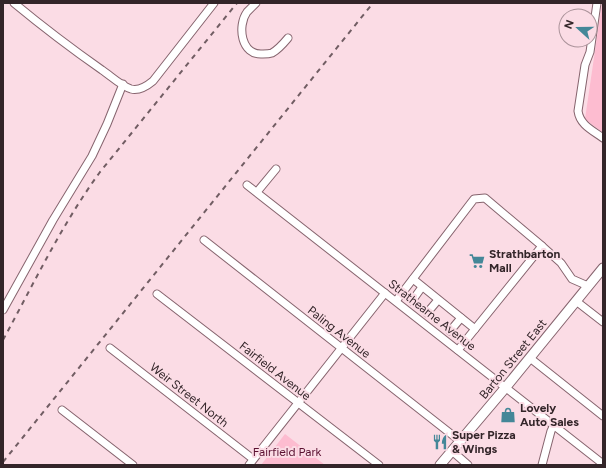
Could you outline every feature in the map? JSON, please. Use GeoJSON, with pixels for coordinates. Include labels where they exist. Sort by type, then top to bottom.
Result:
{"type":"FeatureCollection","features":[{"type":"Feature","properties":{"kind":"main road","name":"Barton Street East"},"geometry":{"type":"LineString","coordinates":[[440,465],[603,268]]}},
{"type":"Feature","properties":{"kind":"street"},"geometry":{"type":"LineString","coordinates":[[14,3],[52,35],[122,84],[134,89],[148,86],[153,81],[214,3]]}},
{"type":"Feature","properties":{"kind":"street"},"geometry":{"type":"LineString","coordinates":[[256,3],[247,12],[242,23],[244,43],[251,51],[259,54],[270,54],[281,47],[288,38]]}},
{"type":"Feature","properties":{"kind":"street"},"geometry":{"type":"LineString","coordinates":[[597,3],[590,52],[585,65],[578,111],[579,118],[603,138]]}},
{"type":"Feature","properties":{"kind":"street"},"geometry":{"type":"LineString","coordinates":[[3,310],[57,213],[92,156],[107,124],[122,84]]}},
{"type":"Feature","properties":{"kind":"street"},"geometry":{"type":"LineString","coordinates":[[257,192],[276,169]]}},
{"type":"Feature","properties":{"kind":"street","name":"Strathearne Avenue"},"geometry":{"type":"LineString","coordinates":[[247,185],[603,464]]}},
{"type":"Feature","properties":{"kind":"street"},"geometry":{"type":"LineString","coordinates":[[396,301],[474,200],[485,198],[561,263],[572,279],[588,286]]}},
{"type":"Feature","properties":{"kind":"street","name":"Paling Avenue"},"geometry":{"type":"LineString","coordinates":[[204,240],[460,441]]}},
{"type":"Feature","properties":{"kind":"street"},"geometry":{"type":"LineString","coordinates":[[458,350],[542,246]]}},
{"type":"Feature","properties":{"kind":"street"},"geometry":{"type":"LineString","coordinates":[[413,279],[475,329]]}},
{"type":"Feature","properties":{"kind":"street"},"geometry":{"type":"LineString","coordinates":[[412,301],[422,287]]}},
{"type":"Feature","properties":{"kind":"street"},"geometry":{"type":"LineString","coordinates":[[251,462],[385,293]]}},
{"type":"Feature","properties":{"kind":"street","name":"Fairfield Avenue"},"geometry":{"type":"LineString","coordinates":[[157,294],[379,465]]}},
{"type":"Feature","properties":{"kind":"street"},"geometry":{"type":"LineString","coordinates":[[427,313],[438,300]]}},
{"type":"Feature","properties":{"kind":"street"},"geometry":{"type":"LineString","coordinates":[[576,301],[603,322]]}},
{"type":"Feature","properties":{"kind":"street"},"geometry":{"type":"LineString","coordinates":[[450,331],[461,318]]}},
{"type":"Feature","properties":{"kind":"street","name":"Weir Street North"},"geometry":{"type":"LineString","coordinates":[[110,348],[251,462]]}},
{"type":"Feature","properties":{"kind":"street"},"geometry":{"type":"LineString","coordinates":[[530,358],[603,416]]}},
{"type":"Feature","properties":{"kind":"street"},"geometry":{"type":"LineString","coordinates":[[62,410],[133,465]]}},
{"type":"Feature","properties":{"kind":"street"},"geometry":{"type":"LineString","coordinates":[[542,465],[554,425]]}},
{"type":"Feature","properties":{"kind":"street"},"geometry":{"type":"LineString","coordinates":[[452,451],[468,465]]}},
{"type":"Feature","properties":{"kind":"green space"},"geometry":{"type":"Polygon","coordinates":[[[603,3],[603,133],[585,119],[595,48],[598,48],[598,30],[603,3]]]}},
{"type":"Feature","properties":{"kind":"green space","name":"Fairfield Park"},"geometry":{"type":"Polygon","coordinates":[[[285,434],[325,465],[261,465],[285,434]]]}},
{"type":"Feature","properties":{"kind":"railway"},"geometry":{"type":"LineString","coordinates":[[3,340],[49,254],[86,192],[100,172],[237,3]]}},
{"type":"Feature","properties":{"kind":"railway"},"geometry":{"type":"LineString","coordinates":[[3,462],[373,3]]}},
{"type":"Feature","properties":{"kind":"place","name":"Strathbarton Mall"},"geometry":{"type":"Point","coordinates":[477,261]}},
{"type":"Feature","properties":{"kind":"place","name":"Lovely Auto Sales"},"geometry":{"type":"Point","coordinates":[508,415]}},
{"type":"Feature","properties":{"kind":"place","name":"Super Pizza & Wings"},"geometry":{"type":"Point","coordinates":[440,442]}}]}
